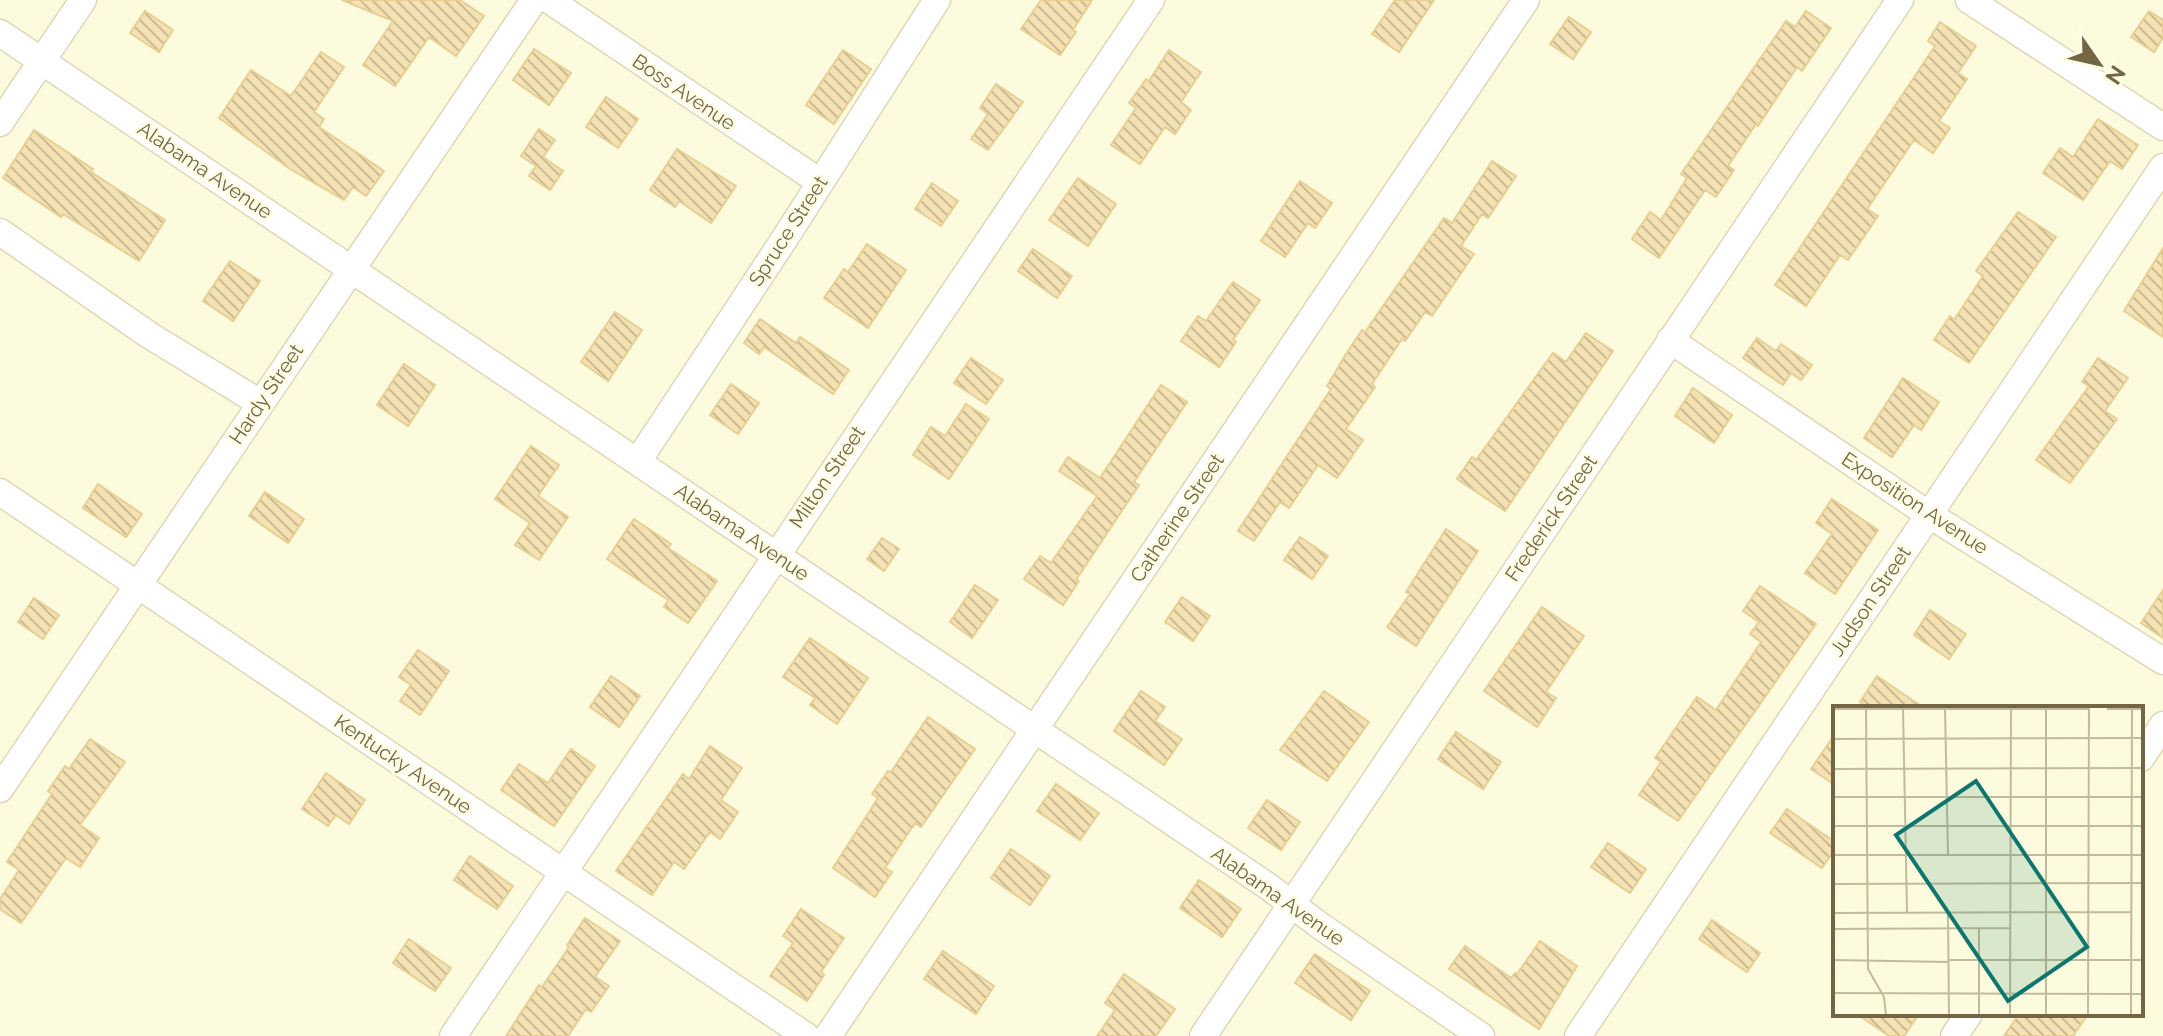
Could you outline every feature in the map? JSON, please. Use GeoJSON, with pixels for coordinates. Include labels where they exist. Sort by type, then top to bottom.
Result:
{"type":"FeatureCollection","features":[{"type":"Feature","properties":{"kind":"street"},"geometry":{"type":"LineString","coordinates":[[0,123],[83,0]]}},
{"type":"Feature","properties":{"kind":"street","name":"Hardy Street"},"geometry":{"type":"LineString","coordinates":[[0,789],[534,0]]}},
{"type":"Feature","properties":{"kind":"street","name":"Boss Avenue"},"geometry":{"type":"LineString","coordinates":[[549,0],[820,182]]}},
{"type":"Feature","properties":{"kind":"street","name":"Spruce Street"},"geometry":{"type":"LineString","coordinates":[[638,461],[937,0]]}},
{"type":"Feature","properties":{"kind":"street","name":"Milton Street"},"geometry":{"type":"LineString","coordinates":[[453,1036],[1151,0]]}},
{"type":"Feature","properties":{"kind":"street","name":"Catherine Street"},"geometry":{"type":"LineString","coordinates":[[828,1036],[1526,0]]}},
{"type":"Feature","properties":{"kind":"street","name":"Frederick Street"},"geometry":{"type":"LineString","coordinates":[[1203,1036],[1900,0]]}},
{"type":"Feature","properties":{"kind":"street"},"geometry":{"type":"LineString","coordinates":[[1969,0],[2163,127]]}},
{"type":"Feature","properties":{"kind":"street","name":"Alabama Avenue"},"geometry":{"type":"LineString","coordinates":[[0,33],[1034,729],[1481,1036]]}},
{"type":"Feature","properties":{"kind":"street","name":"Judson Street"},"geometry":{"type":"LineString","coordinates":[[1578,1036],[2163,167]]}},
{"type":"Feature","properties":{"kind":"street"},"geometry":{"type":"LineString","coordinates":[[0,232],[149,335],[260,403]]}},
{"type":"Feature","properties":{"kind":"street","name":"Exposition Avenue"},"geometry":{"type":"LineString","coordinates":[[1670,340],[1928,514],[2163,661]]}},
{"type":"Feature","properties":{"kind":"street","name":"Kentucky Avenue"},"geometry":{"type":"LineString","coordinates":[[0,492],[806,1036]]}},
{"type":"Feature","properties":{"kind":"street"},"geometry":{"type":"LineString","coordinates":[[2143,755],[2163,725]]}},
{"type":"Feature","properties":{"kind":"street"},"geometry":{"type":"LineString","coordinates":[[1954,1036],[1968,1016]]}},
{"type":"Feature","properties":{"kind":"building"},"geometry":{"type":"Polygon","coordinates":[[[342,0],[460,0],[484,16],[456,56],[429,37],[395,86],[363,65],[393,21],[342,0]]]}},
{"type":"Feature","properties":{"kind":"building"},"geometry":{"type":"Polygon","coordinates":[[[1041,0],[1092,0],[1060,55],[1021,29],[1041,0]]]}},
{"type":"Feature","properties":{"kind":"building"},"geometry":{"type":"Polygon","coordinates":[[[1395,0],[1434,0],[1399,52],[1372,34],[1395,0]]]}},
{"type":"Feature","properties":{"kind":"building"},"geometry":{"type":"Polygon","coordinates":[[[145,11],[173,30],[159,52],[130,33],[145,11]]]}},
{"type":"Feature","properties":{"kind":"building"},"geometry":{"type":"Polygon","coordinates":[[[1806,11],[1831,28],[1802,71],[1797,67],[1758,126],[1756,124],[1728,166],[1734,170],[1716,197],[1705,190],[1659,258],[1632,239],[1650,212],[1661,220],[1687,178],[1681,174],[1786,21],[1795,27],[1806,11]]]}},
{"type":"Feature","properties":{"kind":"building"},"geometry":{"type":"Polygon","coordinates":[[[2149,11],[2163,20],[2163,38],[2154,52],[2131,37],[2149,11]]]}},
{"type":"Feature","properties":{"kind":"building"},"geometry":{"type":"Polygon","coordinates":[[[1569,17],[1591,32],[1573,59],[1550,44],[1569,17]]]}},
{"type":"Feature","properties":{"kind":"building"},"geometry":{"type":"Polygon","coordinates":[[[1940,22],[1976,46],[1958,73],[1967,79],[1939,121],[1950,128],[1933,153],[1914,140],[1867,209],[1878,216],[1848,260],[1840,255],[1806,306],[1775,285],[1935,46],[1928,41],[1940,22]]]}},
{"type":"Feature","properties":{"kind":"building"},"geometry":{"type":"Polygon","coordinates":[[[534,49],[571,73],[549,105],[513,80],[534,49]]]}},
{"type":"Feature","properties":{"kind":"building"},"geometry":{"type":"Polygon","coordinates":[[[843,50],[871,69],[834,124],[806,105],[843,50]]]}},
{"type":"Feature","properties":{"kind":"building"},"geometry":{"type":"Polygon","coordinates":[[[1169,50],[1201,72],[1181,102],[1191,110],[1175,134],[1165,127],[1140,164],[1111,145],[1136,108],[1129,103],[1146,79],[1149,81],[1169,50]]]}},
{"type":"Feature","properties":{"kind":"building"},"geometry":{"type":"Polygon","coordinates":[[[321,52],[344,67],[314,112],[324,119],[319,127],[384,171],[366,196],[353,187],[344,200],[290,169],[219,118],[251,70],[291,96],[321,52]]]}},
{"type":"Feature","properties":{"kind":"building"},"geometry":{"type":"Polygon","coordinates":[[[996,84],[1023,102],[988,150],[971,139],[988,114],[980,108],[996,84]]]}},
{"type":"Feature","properties":{"kind":"building"},"geometry":{"type":"Polygon","coordinates":[[[606,97],[638,119],[618,148],[586,127],[606,97]]]}},
{"type":"Feature","properties":{"kind":"building"},"geometry":{"type":"Polygon","coordinates":[[[2098,119],[2138,145],[2122,169],[2110,161],[2083,200],[2043,173],[2060,148],[2073,157],[2098,119]]]}},
{"type":"Feature","properties":{"kind":"building"},"geometry":{"type":"Polygon","coordinates":[[[539,129],[555,140],[543,157],[563,171],[550,190],[529,176],[536,166],[521,156],[539,129]]]}},
{"type":"Feature","properties":{"kind":"building"},"geometry":{"type":"Polygon","coordinates":[[[34,130],[165,220],[139,261],[63,214],[61,217],[3,178],[34,130]]]}},
{"type":"Feature","properties":{"kind":"building"},"geometry":{"type":"Polygon","coordinates":[[[677,149],[736,186],[711,223],[679,201],[675,207],[650,190],[677,149]]]}},
{"type":"Feature","properties":{"kind":"building"},"geometry":{"type":"Polygon","coordinates":[[[1492,161],[1516,176],[1488,218],[1482,214],[1461,246],[1474,254],[1432,316],[1425,312],[1405,341],[1402,339],[1372,384],[1375,387],[1346,429],[1363,440],[1337,478],[1318,465],[1289,508],[1280,502],[1254,541],[1238,531],[1331,389],[1327,386],[1362,330],[1365,332],[1444,218],[1452,223],[1492,161]]]}},
{"type":"Feature","properties":{"kind":"building"},"geometry":{"type":"Polygon","coordinates":[[[1078,178],[1116,204],[1088,246],[1049,220],[1078,178]]]}},
{"type":"Feature","properties":{"kind":"building"},"geometry":{"type":"Polygon","coordinates":[[[1300,181],[1332,203],[1315,228],[1308,223],[1285,257],[1261,241],[1300,181]]]}},
{"type":"Feature","properties":{"kind":"building"},"geometry":{"type":"Polygon","coordinates":[[[932,183],[958,201],[941,226],[915,209],[932,183]]]}},
{"type":"Feature","properties":{"kind":"building"},"geometry":{"type":"Polygon","coordinates":[[[2018,212],[2056,237],[1969,363],[1934,340],[1950,316],[1954,320],[1983,276],[1976,271],[2018,212]]]}},
{"type":"Feature","properties":{"kind":"building"},"geometry":{"type":"Polygon","coordinates":[[[867,244],[906,270],[868,328],[824,298],[844,269],[848,272],[867,244]]]}},
{"type":"Feature","properties":{"kind":"building"},"geometry":{"type":"Polygon","coordinates":[[[2163,248],[2163,337],[2124,311],[2163,248]]]}},
{"type":"Feature","properties":{"kind":"building"},"geometry":{"type":"Polygon","coordinates":[[[1033,249],[1072,276],[1057,298],[1018,271],[1033,249]]]}},
{"type":"Feature","properties":{"kind":"building"},"geometry":{"type":"Polygon","coordinates":[[[230,261],[260,281],[233,321],[203,301],[230,261]]]}},
{"type":"Feature","properties":{"kind":"building"},"geometry":{"type":"Polygon","coordinates":[[[1233,282],[1260,300],[1219,367],[1181,341],[1198,316],[1206,321],[1233,282]]]}},
{"type":"Feature","properties":{"kind":"building"},"geometry":{"type":"Polygon","coordinates":[[[615,312],[642,330],[608,381],[581,362],[615,312]]]}},
{"type":"Feature","properties":{"kind":"building"},"geometry":{"type":"Polygon","coordinates":[[[760,319],[796,343],[800,337],[849,370],[833,394],[764,347],[759,354],[744,343],[760,319]]]}},
{"type":"Feature","properties":{"kind":"building"},"geometry":{"type":"Polygon","coordinates":[[[1586,333],[1613,351],[1505,511],[1457,479],[1472,457],[1476,460],[1553,353],[1566,362],[1586,333]]]}},
{"type":"Feature","properties":{"kind":"building"},"geometry":{"type":"Polygon","coordinates":[[[1757,338],[1776,351],[1781,344],[1812,365],[1801,380],[1791,373],[1783,385],[1743,358],[1757,338]]]}},
{"type":"Feature","properties":{"kind":"building"},"geometry":{"type":"Polygon","coordinates":[[[971,358],[1003,380],[986,404],[954,383],[971,358]]]}},
{"type":"Feature","properties":{"kind":"building"},"geometry":{"type":"Polygon","coordinates":[[[2098,358],[2128,378],[2105,411],[2117,419],[2070,483],[2036,460],[2089,386],[2082,382],[2098,358]]]}},
{"type":"Feature","properties":{"kind":"building"},"geometry":{"type":"Polygon","coordinates":[[[404,364],[435,385],[408,426],[377,405],[404,364]]]}},
{"type":"Feature","properties":{"kind":"building"},"geometry":{"type":"Polygon","coordinates":[[[1903,378],[1939,402],[1921,430],[1914,425],[1892,457],[1864,438],[1903,378]]]}},
{"type":"Feature","properties":{"kind":"building"},"geometry":{"type":"Polygon","coordinates":[[[731,384],[759,403],[738,434],[710,415],[731,384]]]}},
{"type":"Feature","properties":{"kind":"building"},"geometry":{"type":"Polygon","coordinates":[[[1161,385],[1187,402],[1134,482],[1139,485],[1063,605],[1024,579],[1040,556],[1051,563],[1097,496],[1059,471],[1068,457],[1100,478],[1161,385]]]}},
{"type":"Feature","properties":{"kind":"building"},"geometry":{"type":"Polygon","coordinates":[[[1693,388],[1732,415],[1714,443],[1675,416],[1693,388]]]}},
{"type":"Feature","properties":{"kind":"building"},"geometry":{"type":"Polygon","coordinates":[[[966,404],[989,419],[949,479],[913,455],[931,427],[945,436],[966,404]]]}},
{"type":"Feature","properties":{"kind":"building"},"geometry":{"type":"Polygon","coordinates":[[[531,446],[559,465],[538,496],[568,517],[539,560],[515,545],[530,523],[495,499],[531,446]]]}},
{"type":"Feature","properties":{"kind":"building"},"geometry":{"type":"Polygon","coordinates":[[[98,484],[142,514],[126,537],[83,508],[98,484]]]}},
{"type":"Feature","properties":{"kind":"building"},"geometry":{"type":"Polygon","coordinates":[[[265,492],[304,519],[288,543],[249,516],[265,492]]]}},
{"type":"Feature","properties":{"kind":"building"},"geometry":{"type":"Polygon","coordinates":[[[1832,499],[1878,530],[1835,594],[1805,573],[1832,534],[1816,523],[1832,499]]]}},
{"type":"Feature","properties":{"kind":"building"},"geometry":{"type":"Polygon","coordinates":[[[634,519],[671,544],[668,548],[717,581],[688,623],[664,607],[668,600],[607,559],[634,519]]]}},
{"type":"Feature","properties":{"kind":"building"},"geometry":{"type":"Polygon","coordinates":[[[1446,529],[1478,551],[1416,646],[1387,627],[1410,594],[1406,592],[1446,529]]]}},
{"type":"Feature","properties":{"kind":"building"},"geometry":{"type":"Polygon","coordinates":[[[1300,537],[1328,556],[1312,579],[1284,560],[1300,537]]]}},
{"type":"Feature","properties":{"kind":"building"},"geometry":{"type":"Polygon","coordinates":[[[882,538],[899,549],[884,571],[867,559],[882,538]]]}},
{"type":"Feature","properties":{"kind":"building"},"geometry":{"type":"Polygon","coordinates":[[[975,585],[998,600],[972,638],[950,622],[975,585]]]}},
{"type":"Feature","properties":{"kind":"building"},"geometry":{"type":"Polygon","coordinates":[[[1760,586],[1816,624],[1678,821],[1639,795],[1661,762],[1655,758],[1697,697],[1716,710],[1761,642],[1750,634],[1759,622],[1743,611],[1760,586]]]}},
{"type":"Feature","properties":{"kind":"building"},"geometry":{"type":"Polygon","coordinates":[[[2163,590],[2163,638],[2141,623],[2163,590]]]}},
{"type":"Feature","properties":{"kind":"building"},"geometry":{"type":"Polygon","coordinates":[[[1182,597],[1210,616],[1193,641],[1165,622],[1182,597]]]}},
{"type":"Feature","properties":{"kind":"building"},"geometry":{"type":"Polygon","coordinates":[[[34,598],[59,615],[43,639],[18,622],[34,598]]]}},
{"type":"Feature","properties":{"kind":"building"},"geometry":{"type":"Polygon","coordinates":[[[1542,607],[1584,636],[1546,692],[1556,698],[1537,727],[1484,691],[1542,607]]]}},
{"type":"Feature","properties":{"kind":"building"},"geometry":{"type":"Polygon","coordinates":[[[1930,610],[1966,634],[1949,659],[1914,635],[1930,610]]]}},
{"type":"Feature","properties":{"kind":"building"},"geometry":{"type":"Polygon","coordinates":[[[810,638],[868,678],[837,724],[810,705],[815,698],[783,677],[810,638]]]}},
{"type":"Feature","properties":{"kind":"building"},"geometry":{"type":"Polygon","coordinates":[[[418,650],[449,671],[420,715],[400,701],[411,685],[399,677],[418,650]]]}},
{"type":"Feature","properties":{"kind":"building"},"geometry":{"type":"Polygon","coordinates":[[[611,676],[640,696],[619,727],[590,707],[611,676]]]}},
{"type":"Feature","properties":{"kind":"building"},"geometry":{"type":"Polygon","coordinates":[[[1877,676],[1921,706],[1867,706],[1860,702],[1877,676]]]}},
{"type":"Feature","properties":{"kind":"building"},"geometry":{"type":"Polygon","coordinates":[[[1141,691],[1165,707],[1155,721],[1182,739],[1164,765],[1114,731],[1141,691]]]}},
{"type":"Feature","properties":{"kind":"building"},"geometry":{"type":"Polygon","coordinates":[[[1324,691],[1369,722],[1327,781],[1280,750],[1324,691]]]}},
{"type":"Feature","properties":{"kind":"building"},"geometry":{"type":"Polygon","coordinates":[[[928,717],[975,749],[921,827],[915,823],[885,868],[892,872],[875,897],[833,868],[878,798],[872,794],[888,771],[891,772],[928,717]]]}},
{"type":"Feature","properties":{"kind":"building"},"geometry":{"type":"Polygon","coordinates":[[[1456,732],[1501,762],[1483,789],[1438,759],[1456,732]]]}},
{"type":"Feature","properties":{"kind":"building"},"geometry":{"type":"Polygon","coordinates":[[[1833,737],[1833,784],[1811,769],[1833,737]]]}},
{"type":"Feature","properties":{"kind":"building"},"geometry":{"type":"Polygon","coordinates":[[[90,739],[125,762],[80,825],[99,838],[80,867],[66,858],[21,923],[0,909],[0,899],[19,870],[7,862],[52,794],[48,791],[65,766],[69,769],[90,739]]]}},
{"type":"Feature","properties":{"kind":"building"},"geometry":{"type":"Polygon","coordinates":[[[710,746],[742,768],[721,800],[738,812],[720,839],[710,832],[684,869],[674,862],[652,895],[616,871],[683,774],[689,779],[710,746]]]}},
{"type":"Feature","properties":{"kind":"building"},"geometry":{"type":"Polygon","coordinates":[[[571,749],[595,766],[554,826],[501,790],[519,764],[548,783],[571,749]]]}},
{"type":"Feature","properties":{"kind":"building"},"geometry":{"type":"Polygon","coordinates":[[[326,773],[365,800],[349,824],[336,815],[328,826],[302,809],[326,773]]]}},
{"type":"Feature","properties":{"kind":"building"},"geometry":{"type":"Polygon","coordinates":[[[1056,784],[1099,813],[1080,840],[1037,811],[1056,784]]]}},
{"type":"Feature","properties":{"kind":"building"},"geometry":{"type":"Polygon","coordinates":[[[1267,800],[1300,822],[1281,850],[1248,828],[1267,800]]]}},
{"type":"Feature","properties":{"kind":"building"},"geometry":{"type":"Polygon","coordinates":[[[1787,809],[1833,841],[1833,852],[1822,868],[1770,833],[1787,809]]]}},
{"type":"Feature","properties":{"kind":"building"},"geometry":{"type":"Polygon","coordinates":[[[1608,843],[1646,869],[1630,893],[1591,867],[1608,843]]]}},
{"type":"Feature","properties":{"kind":"building"},"geometry":{"type":"Polygon","coordinates":[[[1011,849],[1050,876],[1030,905],[991,878],[1011,849]]]}},
{"type":"Feature","properties":{"kind":"building"},"geometry":{"type":"Polygon","coordinates":[[[470,856],[513,886],[497,909],[454,880],[470,856]]]}},
{"type":"Feature","properties":{"kind":"building"},"geometry":{"type":"Polygon","coordinates":[[[1199,880],[1241,909],[1222,937],[1180,908],[1199,880]]]}},
{"type":"Feature","properties":{"kind":"building"},"geometry":{"type":"Polygon","coordinates":[[[801,909],[844,938],[821,972],[824,975],[807,1001],[770,976],[793,943],[783,936],[801,909]]]}},
{"type":"Feature","properties":{"kind":"building"},"geometry":{"type":"Polygon","coordinates":[[[585,918],[620,941],[595,977],[609,986],[591,1012],[586,1009],[568,1036],[506,1036],[539,985],[542,987],[569,947],[567,945],[585,918]]]}},
{"type":"Feature","properties":{"kind":"building"},"geometry":{"type":"Polygon","coordinates":[[[1712,920],[1760,953],[1747,972],[1699,939],[1712,920]]]}},
{"type":"Feature","properties":{"kind":"building"},"geometry":{"type":"Polygon","coordinates":[[[409,939],[451,968],[435,991],[393,963],[409,939]]]}},
{"type":"Feature","properties":{"kind":"building"},"geometry":{"type":"Polygon","coordinates":[[[1540,941],[1577,966],[1539,1029],[1449,969],[1465,946],[1511,978],[1540,941]]]}},
{"type":"Feature","properties":{"kind":"building"},"geometry":{"type":"Polygon","coordinates":[[[943,951],[994,986],[976,1014],[924,979],[943,951]]]}},
{"type":"Feature","properties":{"kind":"building"},"geometry":{"type":"Polygon","coordinates":[[[1315,954],[1370,991],[1351,1020],[1295,983],[1315,954]]]}},
{"type":"Feature","properties":{"kind":"building"},"geometry":{"type":"Polygon","coordinates":[[[1124,974],[1175,1009],[1156,1036],[1097,1036],[1115,1010],[1105,1003],[1124,974]]]}},
{"type":"Feature","properties":{"kind":"building"},"geometry":{"type":"Polygon","coordinates":[[[1860,1016],[1918,1016],[1904,1036],[1889,1036],[1860,1016]]]}},
{"type":"Feature","properties":{"kind":"building"},"geometry":{"type":"Polygon","coordinates":[[[2018,1016],[2087,1016],[2073,1036],[2004,1036],[2018,1016]]]}}]}
